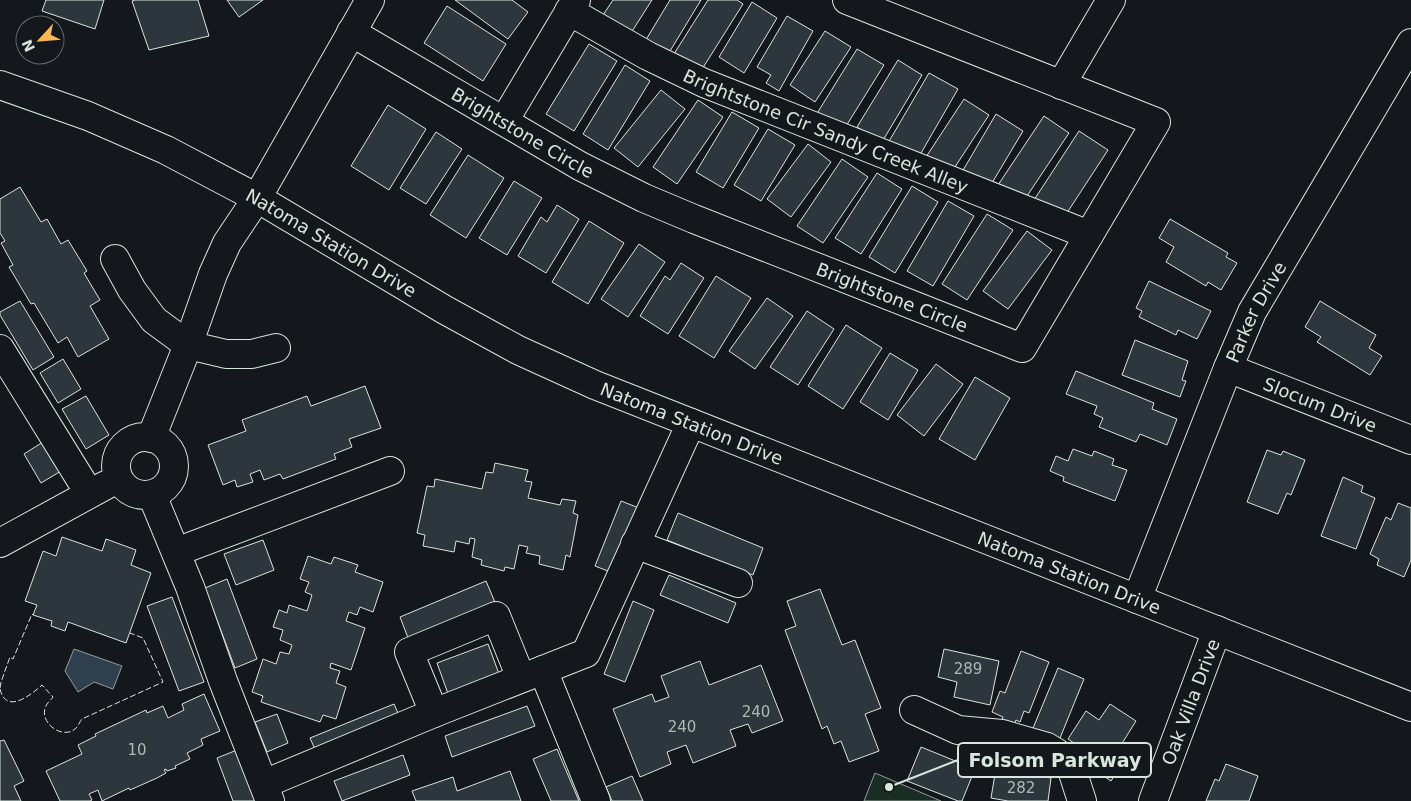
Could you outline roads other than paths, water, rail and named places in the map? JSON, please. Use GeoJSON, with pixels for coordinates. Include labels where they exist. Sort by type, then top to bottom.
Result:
{"type":"FeatureCollection","features":[{"type":"Feature","properties":{"kind":"street"},"geometry":{"type":"LineString","coordinates":[[151,438],[188,345],[213,274],[227,244],[257,198],[370,0]]}},
{"type":"Feature","properties":{"kind":"street"},"geometry":{"type":"LineString","coordinates":[[847,0],[1061,85],[1110,0]]}},
{"type":"Feature","properties":{"kind":"street"},"geometry":{"type":"LineString","coordinates":[[504,121],[573,6]]}},
{"type":"Feature","properties":{"kind":"street","name":"Brightstone Cir Sandy Creek Alley"},"geometry":{"type":"LineString","coordinates":[[573,6],[648,56],[704,83],[1089,235]]}},
{"type":"Feature","properties":{"kind":"street","name":"Brightstone Circle"},"geometry":{"type":"LineString","coordinates":[[351,32],[580,166],[644,198],[1022,348],[1156,122],[1061,85]]}},
{"type":"Feature","properties":{"kind":"street","name":"Parker Drive"},"geometry":{"type":"LineString","coordinates":[[1137,599],[1252,312],[1411,43]]}},
{"type":"Feature","properties":{"kind":"street","name":"Natoma Station Drive"},"geometry":{"type":"LineString","coordinates":[[0,85],[88,116],[166,150],[257,198],[436,304],[518,350],[595,385],[1411,707]]}},
{"type":"Feature","properties":{"kind":"street"},"geometry":{"type":"LineString","coordinates":[[116,259],[132,290],[154,320],[188,345],[226,354],[252,354],[276,348]]}},
{"type":"Feature","properties":{"kind":"street"},"geometry":{"type":"LineString","coordinates":[[0,349],[89,493]]}},
{"type":"Feature","properties":{"kind":"street","name":"Slocum Drive"},"geometry":{"type":"LineString","coordinates":[[1228,368],[1411,440]]}},
{"type":"Feature","properties":{"kind":"street"},"geometry":{"type":"LineString","coordinates":[[152,495],[190,587],[223,681],[267,793],[434,713],[586,653],[691,423]]}},
{"type":"Feature","properties":{"kind":"street"},"geometry":{"type":"LineString","coordinates":[[138,438],[151,438],[164,444],[170,451],[174,469],[172,478],[167,485],[152,495],[143,496],[134,494],[126,489],[118,478],[115,464],[117,455],[129,441],[138,438]]}},
{"type":"Feature","properties":{"kind":"street"},"geometry":{"type":"LineString","coordinates":[[176,552],[390,471]]}},
{"type":"Feature","properties":{"kind":"street"},"geometry":{"type":"LineString","coordinates":[[0,544],[118,478]]}},
{"type":"Feature","properties":{"kind":"street"},"geometry":{"type":"LineString","coordinates":[[635,544],[738,583]]}},
{"type":"Feature","properties":{"kind":"street"},"geometry":{"type":"LineString","coordinates":[[434,713],[409,652],[496,616],[532,674],[596,801]]}},
{"type":"Feature","properties":{"kind":"street","name":"Oak Villa Drive"},"geometry":{"type":"LineString","coordinates":[[1153,801],[1217,630]]}},
{"type":"Feature","properties":{"kind":"street"},"geometry":{"type":"LineString","coordinates":[[914,710],[958,730],[1002,734],[1047,747],[1058,753],[1072,770],[1082,801]]}},
{"type":"Feature","properties":{"kind":"water"},"geometry":{"type":"Polygon","coordinates":[[[74,649],[122,666],[113,689],[94,682],[78,692],[65,671],[74,649]]]}},
{"type":"Feature","properties":{"kind":"place","name":"Folsom Parkway"},"geometry":{"type":"Point","coordinates":[889,787]}}]}
